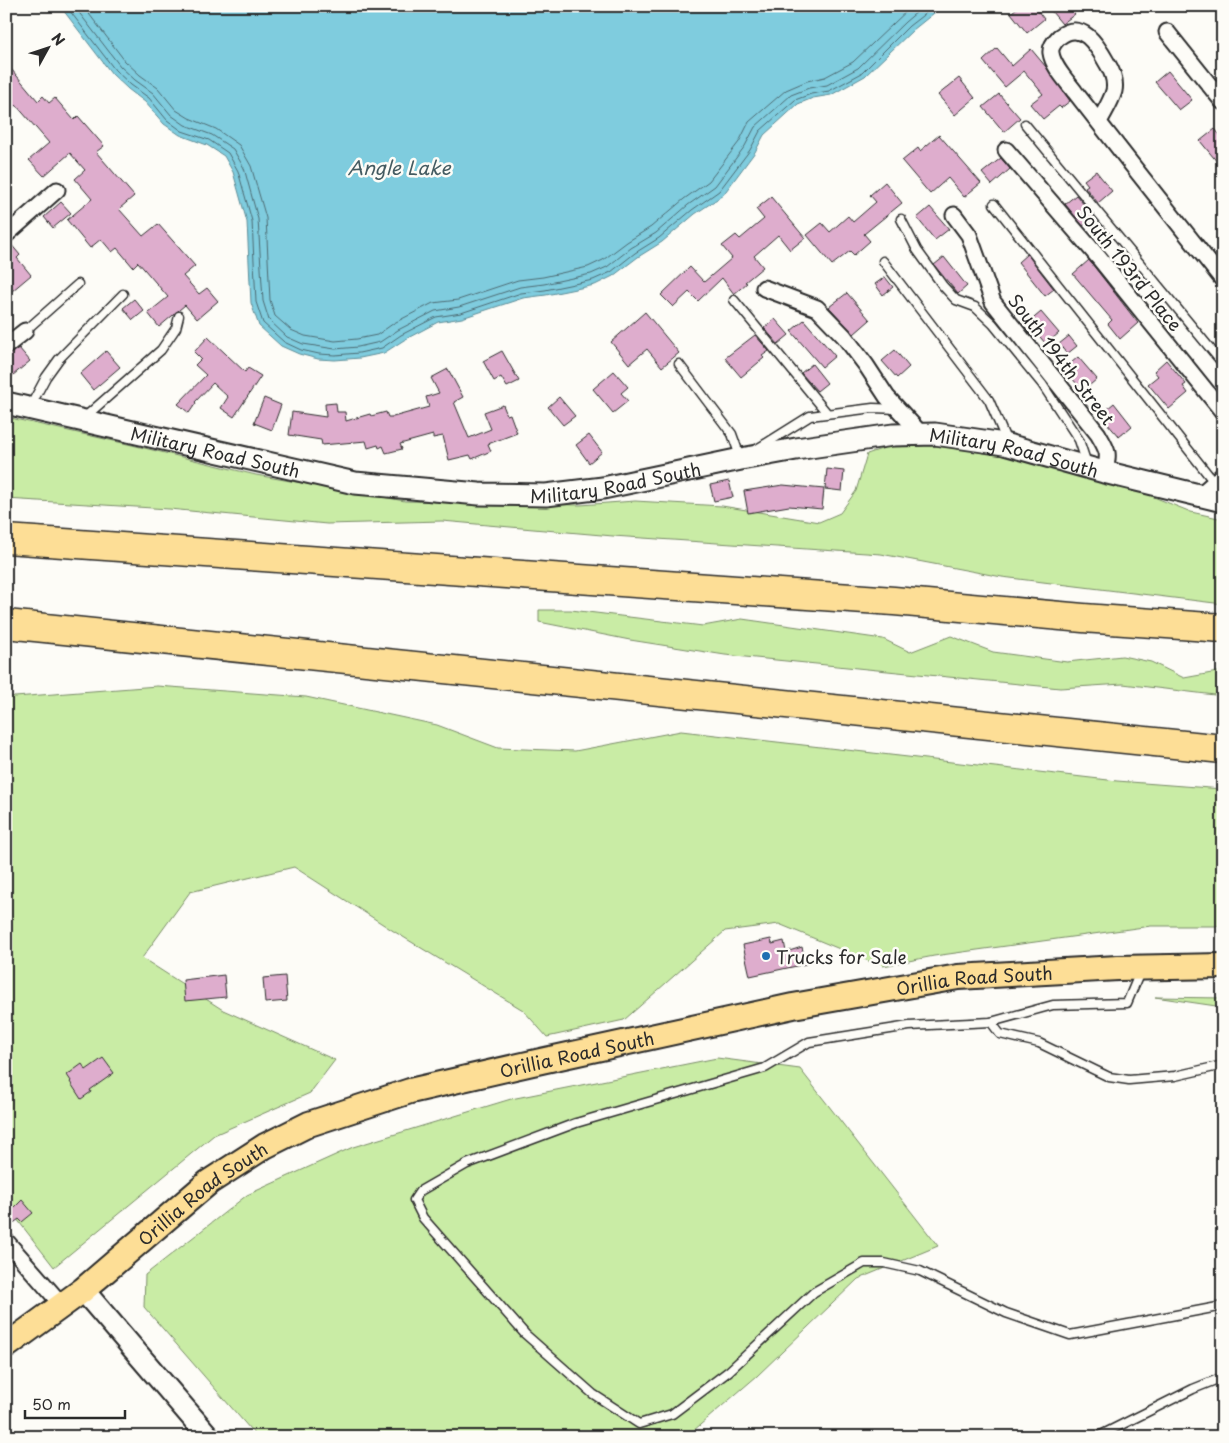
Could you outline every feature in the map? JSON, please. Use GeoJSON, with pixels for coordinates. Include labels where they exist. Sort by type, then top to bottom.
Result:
{"type":"FeatureCollection","features":[{"type":"Feature","properties":{"kind":"highway"},"geometry":{"type":"LineString","coordinates":[[6,540],[884,600],[1083,618],[1223,628]]}},
{"type":"Feature","properties":{"kind":"highway"},"geometry":{"type":"LineString","coordinates":[[1083,618],[1223,642]]}},
{"type":"Feature","properties":{"kind":"highway"},"geometry":{"type":"LineString","coordinates":[[6,624],[1223,749]]}},
{"type":"Feature","properties":{"kind":"main road","name":"Military Road South"},"geometry":{"type":"LineString","coordinates":[[6,403],[355,483],[479,494],[546,495],[603,488],[741,459],[846,441],[893,435],[921,434],[935,434],[1009,445],[1097,470],[1215,488]]}},
{"type":"Feature","properties":{"kind":"main road","name":"Orillia Road South"},"geometry":{"type":"LineString","coordinates":[[6,1346],[83,1290],[209,1182],[265,1146],[309,1124],[410,1091],[783,1008],[958,977],[1223,966]]}},
{"type":"Feature","properties":{"kind":"main road"},"geometry":{"type":"LineString","coordinates":[[83,1290],[209,1437]]}},
{"type":"Feature","properties":{"kind":"street"},"geometry":{"type":"LineString","coordinates":[[1099,122],[1114,92],[1112,71],[1094,41],[1083,33],[1074,30],[1058,39],[1053,45],[1051,51],[1053,62],[1099,122],[1223,280]]}},
{"type":"Feature","properties":{"kind":"street"},"geometry":{"type":"LineString","coordinates":[[1167,32],[1223,102]]}},
{"type":"Feature","properties":{"kind":"street","name":"South 193rd Place"},"geometry":{"type":"LineString","coordinates":[[1006,150],[1099,258],[1223,412]]}},
{"type":"Feature","properties":{"kind":"street"},"geometry":{"type":"LineString","coordinates":[[6,235],[57,190]]}},
{"type":"Feature","properties":{"kind":"street","name":"South 194th Street"},"geometry":{"type":"LineString","coordinates":[[954,215],[968,235],[993,302],[1098,434],[1108,450],[1108,459],[1097,470]]}},
{"type":"Feature","properties":{"kind":"street"},"geometry":{"type":"LineString","coordinates":[[764,288],[817,308],[844,336],[898,409],[921,434]]}},
{"type":"Feature","properties":{"kind":"street"},"geometry":{"type":"LineString","coordinates":[[6,346],[25,331]]}},
{"type":"Feature","properties":{"kind":"street"},"geometry":{"type":"LineString","coordinates":[[6,1241],[62,1305]]}},
{"type":"Feature","properties":{"kind":"lane"},"geometry":{"type":"LineString","coordinates":[[1026,124],[1223,364]]}},
{"type":"Feature","properties":{"kind":"lane"},"geometry":{"type":"LineString","coordinates":[[994,204],[1215,488]]}},
{"type":"Feature","properties":{"kind":"lane"},"geometry":{"type":"LineString","coordinates":[[900,219],[917,250],[943,286],[956,300],[975,307],[993,324],[1042,384],[1080,440],[1097,470]]}},
{"type":"Feature","properties":{"kind":"lane"},"geometry":{"type":"LineString","coordinates":[[883,261],[989,400],[1009,445]]}},
{"type":"Feature","properties":{"kind":"lane"},"geometry":{"type":"LineString","coordinates":[[25,331],[78,284]]}},
{"type":"Feature","properties":{"kind":"lane"},"geometry":{"type":"LineString","coordinates":[[29,408],[46,377],[59,360],[123,294]]}},
{"type":"Feature","properties":{"kind":"lane"},"geometry":{"type":"LineString","coordinates":[[734,300],[827,413]]}},
{"type":"Feature","properties":{"kind":"lane"},"geometry":{"type":"LineString","coordinates":[[82,420],[161,350],[176,328],[179,316]]}},
{"type":"Feature","properties":{"kind":"lane"},"geometry":{"type":"LineString","coordinates":[[679,364],[732,434],[741,459],[810,416],[873,408],[898,409]]}},
{"type":"Feature","properties":{"kind":"lane"},"geometry":{"type":"LineString","coordinates":[[1142,968],[1127,1003],[1053,1005],[991,1022],[909,1026],[809,1042],[765,1068],[576,1123],[467,1164],[420,1191],[414,1200],[423,1218],[525,1334],[593,1394],[639,1424],[672,1414],[728,1371],[814,1292],[864,1263],[884,1263],[920,1270],[1006,1313],[1070,1334],[1223,1306]]}},
{"type":"Feature","properties":{"kind":"lane"},"geometry":{"type":"LineString","coordinates":[[991,1022],[1000,1034],[1039,1043],[1109,1077],[1128,1080],[1175,1076],[1223,1064]]}},
{"type":"Feature","properties":{"kind":"lane"},"geometry":{"type":"LineString","coordinates":[[1096,1437],[1193,1389],[1223,1378]]}},
{"type":"Feature","properties":{"kind":"green space"},"geometry":{"type":"Polygon","coordinates":[[[6,417],[256,475],[405,501],[580,505],[635,501],[722,506],[819,522],[840,513],[856,491],[867,454],[890,446],[951,444],[1041,464],[1134,489],[1191,512],[1223,519],[1223,604],[1002,577],[881,554],[613,536],[442,521],[327,524],[169,509],[6,499],[6,417]]]}},
{"type":"Feature","properties":{"kind":"green space"},"geometry":{"type":"Polygon","coordinates":[[[539,610],[571,610],[703,626],[742,619],[883,639],[910,652],[951,636],[993,652],[1067,662],[1122,656],[1151,662],[1184,678],[1223,671],[1223,696],[1123,684],[1060,688],[725,655],[630,640],[539,622],[539,610]]]}},
{"type":"Feature","properties":{"kind":"green space"},"geometry":{"type":"Polygon","coordinates":[[[157,686],[306,697],[437,725],[498,748],[575,751],[681,731],[1117,781],[1223,789],[1223,926],[1151,926],[934,956],[883,966],[880,963],[876,964],[779,924],[725,931],[624,1020],[547,1037],[523,1010],[395,932],[294,867],[190,892],[142,958],[223,1010],[335,1060],[310,1093],[214,1135],[54,1267],[6,1205],[6,695],[15,697],[157,686]]]}},
{"type":"Feature","properties":{"kind":"green space"},"geometry":{"type":"Polygon","coordinates":[[[1155,997],[1223,998],[1223,1007],[1155,997]]]}},
{"type":"Feature","properties":{"kind":"green space"},"geometry":{"type":"Polygon","coordinates":[[[717,1058],[800,1069],[938,1246],[858,1279],[757,1376],[686,1437],[257,1437],[144,1307],[145,1275],[247,1195],[353,1147],[511,1099],[717,1058]]]}},
{"type":"Feature","properties":{"kind":"water","name":"Angle Lake"},"geometry":{"type":"Polygon","coordinates":[[[60,6],[948,6],[939,9],[913,30],[865,76],[831,95],[813,98],[798,104],[764,135],[755,152],[723,195],[695,214],[662,242],[613,276],[595,285],[523,298],[462,318],[438,322],[384,353],[360,358],[335,360],[318,359],[299,354],[281,346],[259,326],[251,303],[247,222],[233,172],[224,156],[207,145],[180,135],[164,124],[145,102],[112,74],[60,6]]]}},
{"type":"Feature","properties":{"kind":"building"},"geometry":{"type":"Polygon","coordinates":[[[1019,6],[1034,6],[1044,19],[1027,33],[1011,13],[1019,6]]]}},
{"type":"Feature","properties":{"kind":"building"},"geometry":{"type":"Polygon","coordinates":[[[1047,6],[1069,6],[1075,14],[1062,24],[1047,6]]]}},
{"type":"Feature","properties":{"kind":"building"},"geometry":{"type":"Polygon","coordinates":[[[997,48],[1012,66],[1031,49],[1070,101],[1061,108],[1059,106],[1043,119],[1030,104],[1043,94],[1024,71],[1005,87],[983,61],[997,48]]]}},
{"type":"Feature","properties":{"kind":"building"},"geometry":{"type":"Polygon","coordinates":[[[6,63],[38,101],[43,96],[49,103],[55,98],[74,120],[78,116],[104,146],[96,152],[134,196],[119,209],[143,236],[158,224],[195,266],[183,276],[199,294],[207,288],[218,301],[197,319],[185,305],[159,327],[148,313],[168,297],[138,262],[133,267],[117,248],[112,252],[101,239],[90,248],[67,220],[92,199],[75,179],[85,170],[70,153],[44,176],[29,160],[49,143],[16,105],[6,114],[6,63]]]}},
{"type":"Feature","properties":{"kind":"building"},"geometry":{"type":"Polygon","coordinates":[[[1168,71],[1192,100],[1179,110],[1155,82],[1168,71]]]}},
{"type":"Feature","properties":{"kind":"building"},"geometry":{"type":"Polygon","coordinates":[[[959,78],[975,98],[955,115],[938,95],[959,78]]]}},
{"type":"Feature","properties":{"kind":"building"},"geometry":{"type":"Polygon","coordinates":[[[999,94],[1020,118],[1004,132],[983,107],[999,94]]]}},
{"type":"Feature","properties":{"kind":"building"},"geometry":{"type":"Polygon","coordinates":[[[1215,129],[1223,139],[1223,169],[1200,141],[1215,129]]]}},
{"type":"Feature","properties":{"kind":"building"},"geometry":{"type":"Polygon","coordinates":[[[939,135],[981,183],[964,197],[948,178],[930,194],[902,161],[918,148],[920,151],[939,135]]]}},
{"type":"Feature","properties":{"kind":"building"},"geometry":{"type":"Polygon","coordinates":[[[1001,158],[1010,169],[992,185],[982,173],[1001,158]]]}},
{"type":"Feature","properties":{"kind":"building"},"geometry":{"type":"Polygon","coordinates":[[[1096,171],[1112,191],[1098,203],[1085,187],[1088,185],[1084,180],[1096,171]]]}},
{"type":"Feature","properties":{"kind":"building"},"geometry":{"type":"Polygon","coordinates":[[[885,182],[902,203],[864,234],[870,241],[854,255],[850,251],[832,265],[807,235],[822,223],[830,232],[848,216],[853,222],[876,202],[870,195],[885,182]]]}},
{"type":"Feature","properties":{"kind":"building"},"geometry":{"type":"Polygon","coordinates":[[[1076,195],[1094,217],[1083,226],[1065,204],[1076,195]]]}},
{"type":"Feature","properties":{"kind":"building"},"geometry":{"type":"Polygon","coordinates":[[[771,197],[805,238],[790,250],[778,235],[754,256],[763,267],[734,294],[722,278],[698,301],[689,292],[673,307],[661,295],[690,267],[704,282],[732,258],[722,246],[736,235],[740,239],[764,219],[756,209],[771,197]]]}},
{"type":"Feature","properties":{"kind":"building"},"geometry":{"type":"Polygon","coordinates":[[[61,202],[71,213],[53,228],[44,217],[61,202]]]}},
{"type":"Feature","properties":{"kind":"building"},"geometry":{"type":"Polygon","coordinates":[[[930,207],[949,229],[935,240],[917,218],[930,207]]]}},
{"type":"Feature","properties":{"kind":"building"},"geometry":{"type":"Polygon","coordinates":[[[10,243],[20,255],[17,258],[31,275],[6,296],[6,244],[10,243]]]}},
{"type":"Feature","properties":{"kind":"building"},"geometry":{"type":"Polygon","coordinates":[[[1027,254],[1054,289],[1045,296],[1018,262],[1027,254]]]}},
{"type":"Feature","properties":{"kind":"building"},"geometry":{"type":"Polygon","coordinates":[[[944,257],[967,286],[958,294],[934,265],[944,257]]]}},
{"type":"Feature","properties":{"kind":"building"},"geometry":{"type":"Polygon","coordinates":[[[1089,260],[1138,323],[1120,339],[1108,324],[1112,320],[1073,274],[1089,260]]]}},
{"type":"Feature","properties":{"kind":"building"},"geometry":{"type":"Polygon","coordinates":[[[885,277],[893,287],[883,295],[875,284],[885,277]]]}},
{"type":"Feature","properties":{"kind":"building"},"geometry":{"type":"Polygon","coordinates":[[[847,293],[870,320],[854,334],[829,307],[847,293]]]}},
{"type":"Feature","properties":{"kind":"building"},"geometry":{"type":"Polygon","coordinates":[[[134,299],[144,311],[133,320],[123,308],[134,299]]]}},
{"type":"Feature","properties":{"kind":"building"},"geometry":{"type":"Polygon","coordinates":[[[645,312],[679,353],[662,367],[647,349],[629,364],[611,342],[645,312]]]}},
{"type":"Feature","properties":{"kind":"building"},"geometry":{"type":"Polygon","coordinates":[[[1041,312],[1059,333],[1046,344],[1028,323],[1041,312]]]}},
{"type":"Feature","properties":{"kind":"building"},"geometry":{"type":"Polygon","coordinates":[[[775,319],[789,335],[778,344],[764,328],[775,319]]]}},
{"type":"Feature","properties":{"kind":"building"},"geometry":{"type":"Polygon","coordinates":[[[804,320],[835,356],[822,367],[791,331],[804,320]]]}},
{"type":"Feature","properties":{"kind":"building"},"geometry":{"type":"Polygon","coordinates":[[[755,335],[769,351],[762,356],[764,358],[741,377],[725,358],[755,335]]]}},
{"type":"Feature","properties":{"kind":"building"},"geometry":{"type":"Polygon","coordinates":[[[1069,336],[1077,346],[1067,354],[1059,344],[1069,336]]]}},
{"type":"Feature","properties":{"kind":"building"},"geometry":{"type":"Polygon","coordinates":[[[208,337],[245,372],[248,368],[261,376],[234,417],[221,408],[228,397],[213,383],[195,402],[189,413],[178,404],[206,375],[195,365],[201,359],[194,352],[208,337]]]}},
{"type":"Feature","properties":{"kind":"building"},"geometry":{"type":"Polygon","coordinates":[[[19,348],[30,361],[12,376],[6,369],[6,355],[19,348]]]}},
{"type":"Feature","properties":{"kind":"building"},"geometry":{"type":"Polygon","coordinates":[[[895,350],[909,367],[897,378],[882,361],[895,350]]]}},
{"type":"Feature","properties":{"kind":"building"},"geometry":{"type":"Polygon","coordinates":[[[106,351],[120,367],[93,390],[80,374],[106,351]]]}},
{"type":"Feature","properties":{"kind":"building"},"geometry":{"type":"Polygon","coordinates":[[[502,351],[519,381],[507,387],[501,377],[494,381],[483,361],[502,351]]]}},
{"type":"Feature","properties":{"kind":"building"},"geometry":{"type":"Polygon","coordinates":[[[1078,357],[1097,379],[1083,391],[1064,369],[1078,357]]]}},
{"type":"Feature","properties":{"kind":"building"},"geometry":{"type":"Polygon","coordinates":[[[1166,360],[1186,384],[1183,386],[1188,393],[1169,409],[1148,384],[1158,376],[1154,371],[1166,360]]]}},
{"type":"Feature","properties":{"kind":"building"},"geometry":{"type":"Polygon","coordinates":[[[812,364],[827,383],[817,391],[801,373],[812,364]]]}},
{"type":"Feature","properties":{"kind":"building"},"geometry":{"type":"Polygon","coordinates":[[[448,369],[463,397],[454,402],[469,438],[491,429],[484,412],[503,405],[507,415],[510,414],[517,433],[488,444],[491,451],[472,459],[470,455],[449,460],[443,436],[433,438],[433,435],[400,444],[402,449],[386,453],[383,446],[379,448],[378,445],[368,448],[366,441],[322,445],[321,440],[289,435],[292,412],[326,417],[325,404],[336,403],[337,412],[345,412],[346,421],[370,414],[371,416],[386,412],[388,417],[393,417],[429,407],[426,397],[439,393],[431,378],[448,369]]]}},
{"type":"Feature","properties":{"kind":"building"},"geometry":{"type":"Polygon","coordinates":[[[614,371],[628,387],[621,393],[628,401],[613,413],[593,389],[614,371]]]}},
{"type":"Feature","properties":{"kind":"building"},"geometry":{"type":"Polygon","coordinates":[[[559,397],[575,416],[563,425],[548,407],[559,397]]]}},
{"type":"Feature","properties":{"kind":"building"},"geometry":{"type":"Polygon","coordinates":[[[264,398],[281,405],[272,430],[254,423],[264,398]]]}},
{"type":"Feature","properties":{"kind":"building"},"geometry":{"type":"Polygon","coordinates":[[[1114,403],[1132,426],[1119,437],[1100,415],[1114,403]]]}},
{"type":"Feature","properties":{"kind":"building"},"geometry":{"type":"Polygon","coordinates":[[[589,435],[602,452],[589,463],[576,445],[589,435]]]}},
{"type":"Feature","properties":{"kind":"building"},"geometry":{"type":"Polygon","coordinates":[[[827,469],[844,471],[842,491],[825,489],[827,469]]]}},
{"type":"Feature","properties":{"kind":"building"},"geometry":{"type":"Polygon","coordinates":[[[729,481],[733,497],[714,501],[710,485],[729,481]]]}},
{"type":"Feature","properties":{"kind":"building"},"geometry":{"type":"Polygon","coordinates":[[[783,485],[824,489],[822,509],[789,506],[748,513],[744,491],[783,485]]]}},
{"type":"Feature","properties":{"kind":"building"},"geometry":{"type":"Polygon","coordinates":[[[771,939],[772,944],[784,941],[786,952],[802,947],[806,964],[750,976],[743,945],[771,939]]]}},
{"type":"Feature","properties":{"kind":"building"},"geometry":{"type":"Polygon","coordinates":[[[224,975],[226,997],[185,1001],[183,980],[224,975]]]}},
{"type":"Feature","properties":{"kind":"building"},"geometry":{"type":"Polygon","coordinates":[[[285,976],[287,1001],[265,1003],[263,978],[285,976]]]}},
{"type":"Feature","properties":{"kind":"building"},"geometry":{"type":"Polygon","coordinates":[[[103,1058],[114,1073],[81,1099],[67,1075],[82,1064],[86,1070],[103,1058]]]}},
{"type":"Feature","properties":{"kind":"building"},"geometry":{"type":"Polygon","coordinates":[[[22,1200],[33,1213],[22,1222],[19,1219],[11,1225],[6,1220],[6,1202],[13,1209],[22,1200]]]}},
{"type":"Feature","properties":{"kind":"place","name":"Trucks for Sale"},"geometry":{"type":"Point","coordinates":[766,956]}}]}
